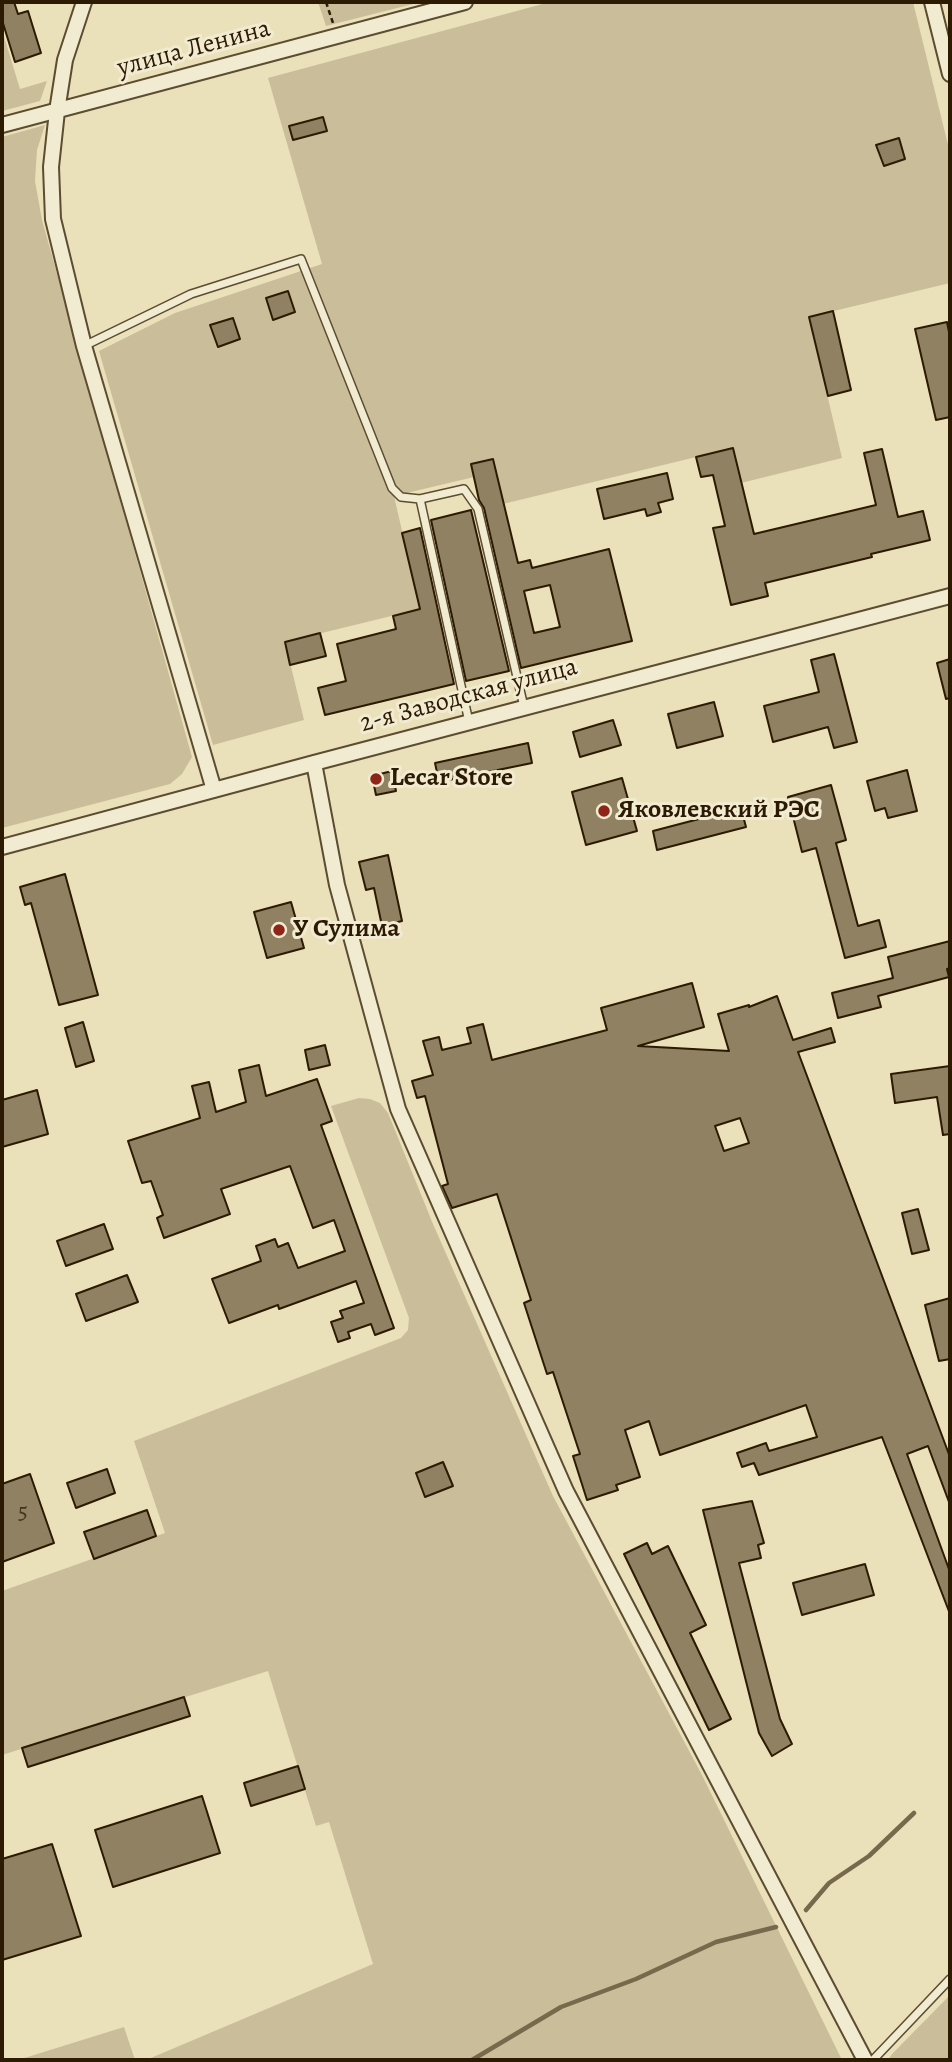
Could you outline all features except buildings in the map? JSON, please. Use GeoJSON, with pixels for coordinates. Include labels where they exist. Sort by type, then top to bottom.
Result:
{"type":"FeatureCollection","features":[{"type":"Feature","properties":{"kind":"street"},"geometry":{"type":"LineString","coordinates":[[84,2],[65,60],[57,110],[51,167],[53,219],[84,346],[214,790]]}},
{"type":"Feature","properties":{"kind":"street","name":"улица Ленина"},"geometry":{"type":"LineString","coordinates":[[2,125],[465,2]]}},
{"type":"Feature","properties":{"kind":"street"},"geometry":{"type":"LineString","coordinates":[[932,2],[950,74]]}},
{"type":"Feature","properties":{"kind":"street","name":"2-я Заводская улица"},"geometry":{"type":"LineString","coordinates":[[2,847],[314,762],[950,596]]}},
{"type":"Feature","properties":{"kind":"street"},"geometry":{"type":"LineString","coordinates":[[314,762],[337,885],[398,1109],[566,1491],[865,2060]]}},
{"type":"Feature","properties":{"kind":"lane"},"geometry":{"type":"LineString","coordinates":[[84,346],[191,294],[301,259],[392,488],[401,497],[420,499],[464,489],[478,509],[524,707]]}},
{"type":"Feature","properties":{"kind":"lane"},"geometry":{"type":"LineString","coordinates":[[420,499],[469,722]]}},
{"type":"Feature","properties":{"kind":"lane"},"geometry":{"type":"LineString","coordinates":[[873,2060],[950,1979]]}},
{"type":"Feature","properties":{"kind":"path"},"geometry":{"type":"LineString","coordinates":[[326,2],[338,36]]}},
{"type":"Feature","properties":{"kind":"shaded area"},"geometry":{"type":"Polygon","coordinates":[[[318,2],[421,2],[326,26],[318,2]]]}},
{"type":"Feature","properties":{"kind":"shaded area"},"geometry":{"type":"Polygon","coordinates":[[[550,2],[913,2],[950,153],[950,283],[809,317],[842,458],[741,483],[733,448],[503,504],[492,459],[471,464],[474,477],[394,496],[420,609],[285,642],[304,720],[213,745],[99,351],[175,313],[322,264],[268,78],[550,2]]]}},
{"type":"Feature","properties":{"kind":"shaded area"},"geometry":{"type":"Polygon","coordinates":[[[2,30],[20,89],[47,81],[40,101],[2,111],[2,30]]]}},
{"type":"Feature","properties":{"kind":"shaded area"},"geometry":{"type":"Polygon","coordinates":[[[45,125],[37,150],[35,181],[42,220],[192,757],[182,774],[170,784],[2,828],[2,137],[45,125]]]}},
{"type":"Feature","properties":{"kind":"shaded area"},"geometry":{"type":"Polygon","coordinates":[[[359,1098],[380,1103],[388,1113],[433,1224],[553,1496],[702,1775],[842,2060],[146,2060],[373,1964],[329,1822],[316,1826],[268,1671],[2,1755],[2,1591],[165,1533],[134,1441],[401,1338],[408,1330],[409,1318],[331,1106],[359,1098]]]}},
{"type":"Feature","properties":{"kind":"shaded area"},"geometry":{"type":"Polygon","coordinates":[[[950,1995],[950,2060],[888,2060],[892,2054],[950,1995]]]}},
{"type":"Feature","properties":{"kind":"shaded area"},"geometry":{"type":"Polygon","coordinates":[[[124,2027],[135,2060],[18,2060],[124,2027]]]}},
{"type":"Feature","properties":{"kind":"waterway"},"geometry":{"type":"LineString","coordinates":[[806,1910],[829,1883],[869,1856],[914,1813]]}},
{"type":"Feature","properties":{"kind":"waterway"},"geometry":{"type":"LineString","coordinates":[[472,2060],[561,2007],[636,1979],[716,1942],[776,1927]]}},
{"type":"Feature","properties":{"kind":"place","name":"Lecar Store"},"geometry":{"type":"Point","coordinates":[376,779]}},
{"type":"Feature","properties":{"kind":"place","name":"Яковлевский РЭС"},"geometry":{"type":"Point","coordinates":[604,811]}},
{"type":"Feature","properties":{"kind":"place","name":"У Сулима"},"geometry":{"type":"Point","coordinates":[279,930]}}]}
